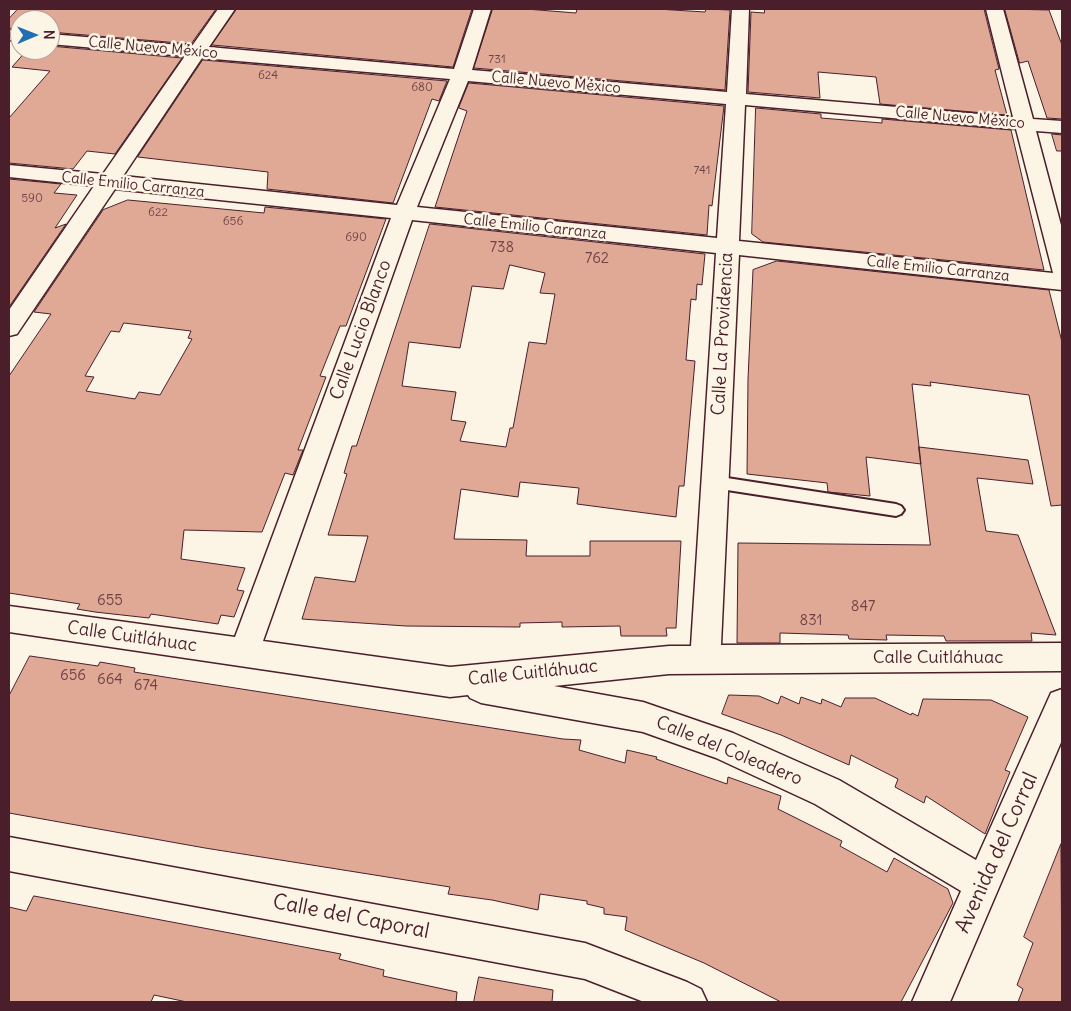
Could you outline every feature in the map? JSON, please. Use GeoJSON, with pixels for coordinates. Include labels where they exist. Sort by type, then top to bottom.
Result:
{"type":"FeatureCollection","features":[{"type":"Feature","properties":{"kind":"street"},"geometry":{"type":"LineString","coordinates":[[9,328],[226,9]]}},
{"type":"Feature","properties":{"kind":"street","name":"Calle Lucio Blanco"},"geometry":{"type":"LineString","coordinates":[[244,653],[404,214],[460,75],[483,9]]}},
{"type":"Feature","properties":{"kind":"street","name":"Calle La Providencia"},"geometry":{"type":"LineString","coordinates":[[705,660],[741,9]]}},
{"type":"Feature","properties":{"kind":"street"},"geometry":{"type":"LineString","coordinates":[[995,9],[1062,270]]}},
{"type":"Feature","properties":{"kind":"street","name":"Calle Nuevo México"},"geometry":{"type":"LineString","coordinates":[[60,40],[1062,127]]}},
{"type":"Feature","properties":{"kind":"street","name":"Calle Emilio Carranza"},"geometry":{"type":"LineString","coordinates":[[9,171],[1062,282]]}},
{"type":"Feature","properties":{"kind":"street","name":"Calle Cuitláhuac"},"geometry":{"type":"LineString","coordinates":[[9,620],[450,682],[669,660],[1062,657]]}},
{"type":"Feature","properties":{"kind":"street","name":"Calle del Coleadero"},"geometry":{"type":"LineString","coordinates":[[450,682],[643,717],[722,744],[827,792],[984,885]]}},
{"type":"Feature","properties":{"kind":"street","name":"Avenida del Corral"},"geometry":{"type":"LineString","coordinates":[[931,1002],[1062,704]]}},
{"type":"Feature","properties":{"kind":"street","name":"Calle del Caporal"},"geometry":{"type":"LineString","coordinates":[[9,854],[585,961],[688,1002]]}},
{"type":"Feature","properties":{"kind":"lane"},"geometry":{"type":"LineString","coordinates":[[714,482],[896,510]]}},
{"type":"Feature","properties":{"kind":"building"},"geometry":{"type":"Polygon","coordinates":[[[216,9],[191,44],[60,33],[60,10],[17,10],[216,9]]]}},
{"type":"Feature","properties":{"kind":"building"},"geometry":{"type":"Polygon","coordinates":[[[237,9],[472,9],[453,67],[212,45],[237,9]]]}},
{"type":"Feature","properties":{"kind":"building"},"geometry":{"type":"Polygon","coordinates":[[[493,9],[526,9],[576,13],[577,9],[657,9],[705,12],[706,9],[730,10],[725,90],[474,68],[493,9]]]}},
{"type":"Feature","properties":{"kind":"building"},"geometry":{"type":"Polygon","coordinates":[[[765,9],[984,9],[999,69],[995,70],[1007,115],[880,104],[876,77],[818,72],[820,98],[748,92],[751,12],[764,13],[765,9]]]}},
{"type":"Feature","properties":{"kind":"building"},"geometry":{"type":"Polygon","coordinates":[[[1005,9],[1049,10],[1062,45],[1062,119],[1047,118],[1028,61],[1020,63],[1005,9]]]}},
{"type":"Feature","properties":{"kind":"building"},"geometry":{"type":"Polygon","coordinates":[[[60,47],[182,58],[115,154],[87,151],[73,169],[9,163],[9,118],[50,71],[12,67],[18,60],[60,60],[60,47]]]}},
{"type":"Feature","properties":{"kind":"building"},"geometry":{"type":"Polygon","coordinates":[[[203,60],[447,81],[439,101],[432,99],[393,203],[267,189],[268,172],[138,157],[203,60]]]}},
{"type":"Feature","properties":{"kind":"building"},"geometry":{"type":"Polygon","coordinates":[[[469,83],[724,106],[712,206],[709,205],[707,235],[435,207],[467,111],[459,108],[469,83]]]}},
{"type":"Feature","properties":{"kind":"building"},"geometry":{"type":"Polygon","coordinates":[[[756,108],[821,114],[821,118],[882,123],[882,119],[1011,130],[1044,270],[763,242],[752,234],[756,108]]]}},
{"type":"Feature","properties":{"kind":"building"},"geometry":{"type":"Polygon","coordinates":[[[1052,134],[1062,135],[1062,151],[1057,151],[1052,134]]]}},
{"type":"Feature","properties":{"kind":"building"},"geometry":{"type":"Polygon","coordinates":[[[9,179],[61,184],[54,193],[77,195],[55,228],[66,224],[9,307],[9,179]]]}},
{"type":"Feature","properties":{"kind":"building"},"geometry":{"type":"Polygon","coordinates":[[[128,200],[264,213],[265,207],[386,219],[346,326],[340,326],[320,376],[326,377],[298,450],[303,450],[293,475],[285,473],[262,532],[184,530],[181,559],[245,568],[237,590],[244,591],[234,617],[221,615],[218,624],[151,614],[149,618],[95,612],[77,609],[80,604],[9,593],[9,376],[51,314],[34,312],[103,210],[128,200]],[[124,323],[119,332],[111,331],[85,376],[94,377],[86,391],[135,399],[139,392],[160,395],[192,339],[188,338],[191,331],[124,323]]]}},
{"type":"Feature","properties":{"kind":"building"},"geometry":{"type":"Polygon","coordinates":[[[430,224],[705,254],[702,285],[697,284],[696,300],[691,299],[686,360],[695,361],[684,486],[679,486],[676,517],[577,504],[579,488],[520,482],[518,497],[461,489],[454,539],[527,540],[526,556],[590,556],[590,541],[681,541],[676,628],[666,628],[667,636],[621,636],[620,626],[562,627],[562,622],[520,623],[520,627],[406,626],[302,619],[315,577],[355,582],[368,536],[328,535],[347,474],[344,473],[352,446],[356,446],[430,224]],[[510,265],[503,289],[472,286],[460,348],[409,342],[402,386],[456,392],[451,420],[466,422],[460,441],[506,447],[510,428],[513,428],[529,342],[546,344],[555,294],[540,293],[545,273],[510,265]]]}},
{"type":"Feature","properties":{"kind":"building"},"geometry":{"type":"Polygon","coordinates":[[[777,261],[1049,290],[1062,342],[1062,505],[1051,506],[1029,395],[930,382],[931,386],[912,384],[921,464],[866,457],[870,496],[828,492],[827,483],[747,474],[748,379],[753,270],[777,261]]]}},
{"type":"Feature","properties":{"kind":"building"},"geometry":{"type":"Polygon","coordinates":[[[919,447],[1028,460],[1033,484],[977,478],[986,531],[1018,535],[1056,635],[1031,633],[1032,641],[946,641],[944,636],[886,635],[887,640],[849,639],[848,635],[780,633],[780,643],[737,643],[738,543],[930,545],[919,447]]]}},
{"type":"Feature","properties":{"kind":"building"},"geometry":{"type":"Polygon","coordinates":[[[30,656],[98,666],[100,662],[135,668],[134,672],[563,739],[581,740],[579,750],[625,763],[627,750],[657,757],[656,759],[727,784],[728,777],[781,796],[778,809],[842,841],[840,846],[887,872],[894,858],[948,889],[953,903],[901,1002],[781,1002],[704,963],[625,930],[627,917],[604,914],[604,908],[587,904],[587,901],[540,894],[538,910],[492,900],[448,894],[450,887],[205,848],[9,813],[9,696],[30,656]]]}},
{"type":"Feature","properties":{"kind":"building"},"geometry":{"type":"Polygon","coordinates":[[[729,695],[759,696],[778,704],[781,696],[799,704],[801,697],[821,704],[822,699],[841,707],[845,698],[875,698],[911,715],[912,713],[918,716],[923,699],[991,700],[1028,717],[1005,770],[1010,772],[985,834],[926,796],[924,803],[895,787],[898,779],[851,755],[849,765],[781,735],[722,714],[729,695]]]}},
{"type":"Feature","properties":{"kind":"building"},"geometry":{"type":"Polygon","coordinates":[[[1061,844],[1062,1002],[1018,1002],[1023,989],[1017,985],[1033,943],[1024,937],[1061,844]]]}},
{"type":"Feature","properties":{"kind":"building"},"geometry":{"type":"Polygon","coordinates":[[[34,896],[341,954],[339,959],[384,970],[383,976],[457,992],[456,1002],[187,1002],[154,995],[151,1002],[9,1002],[9,907],[26,911],[34,896]]]}},
{"type":"Feature","properties":{"kind":"building"},"geometry":{"type":"Polygon","coordinates":[[[479,977],[553,990],[552,1002],[474,1002],[479,977]]]}}]}
